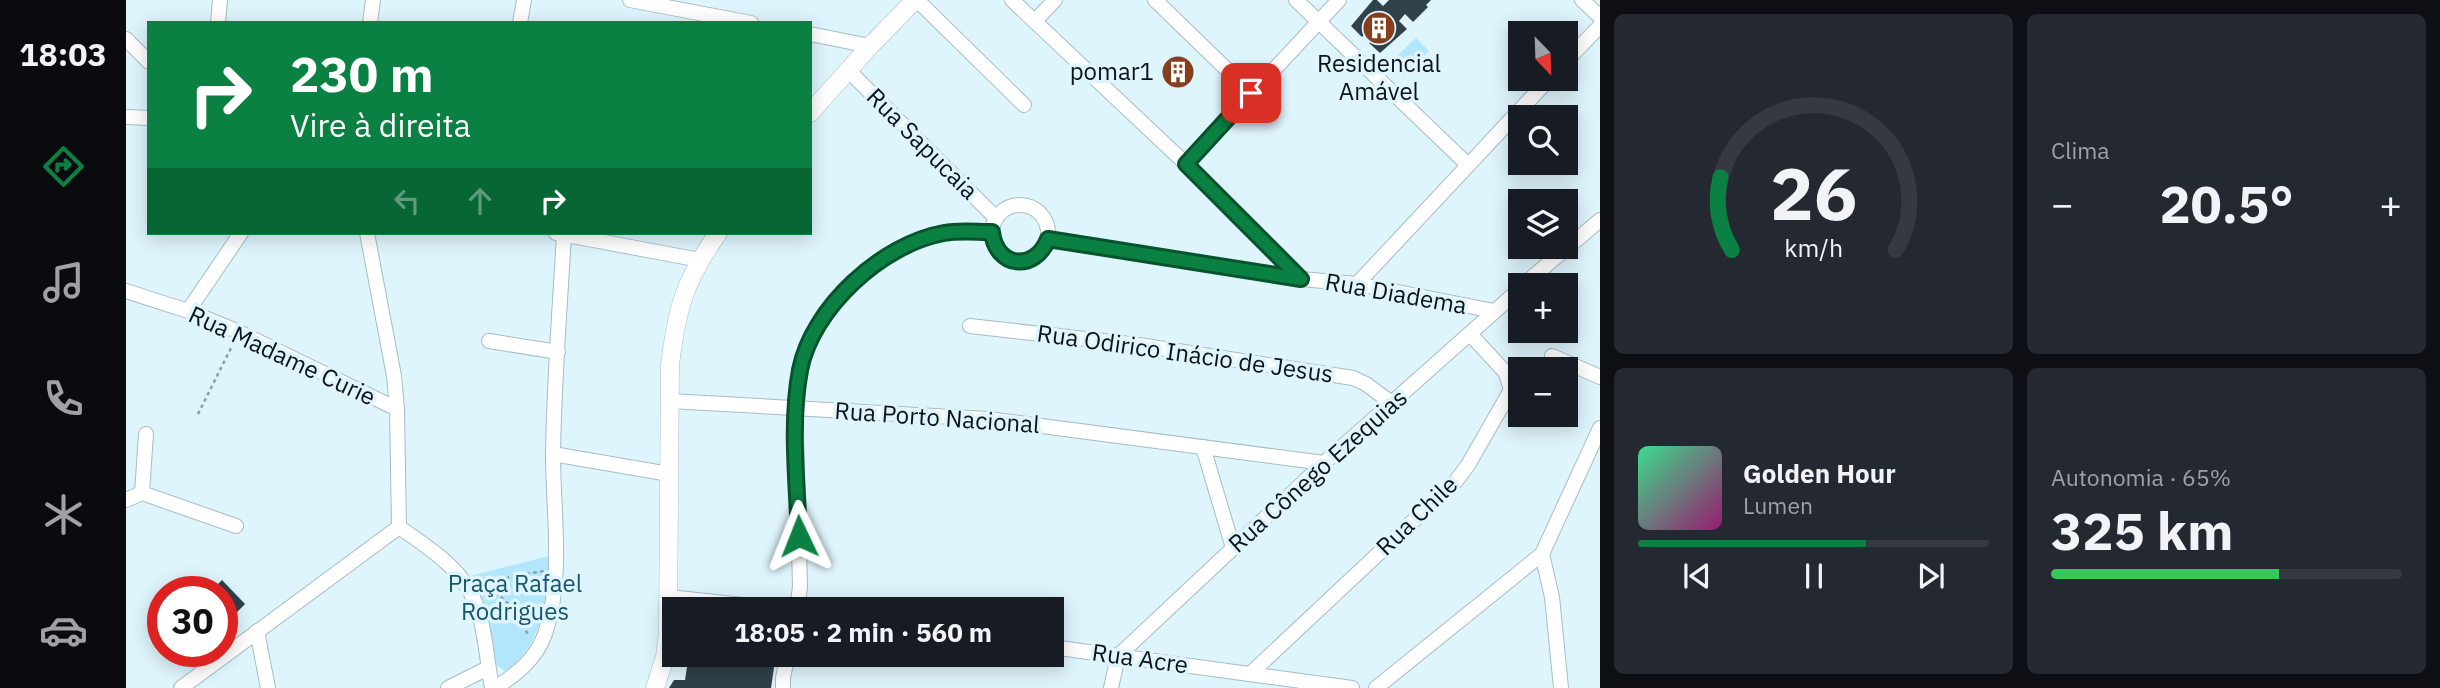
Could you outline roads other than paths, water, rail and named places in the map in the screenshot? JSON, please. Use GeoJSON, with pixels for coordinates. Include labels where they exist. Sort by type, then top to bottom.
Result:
{"type":"FeatureCollection","features":[{"type":"Feature","properties":{"kind":"main road"},"geometry":{"type":"LineString","coordinates":[[812,111],[916,0]]}},
{"type":"Feature","properties":{"kind":"main road"},"geometry":{"type":"LineString","coordinates":[[669,597],[670,365],[675,324],[685,289],[699,260],[717,235]]}},
{"type":"Feature","properties":{"kind":"main road"},"geometry":{"type":"LineString","coordinates":[[654,688],[662,665]]}},
{"type":"Feature","properties":{"kind":"street"},"geometry":{"type":"LineString","coordinates":[[218,21],[220,0]]}},
{"type":"Feature","properties":{"kind":"street"},"geometry":{"type":"LineString","coordinates":[[370,21],[373,0]]}},
{"type":"Feature","properties":{"kind":"street"},"geometry":{"type":"LineString","coordinates":[[520,21],[524,0]]}},
{"type":"Feature","properties":{"kind":"street"},"geometry":{"type":"LineString","coordinates":[[630,0],[740,21]]}},
{"type":"Feature","properties":{"kind":"street"},"geometry":{"type":"LineString","coordinates":[[916,0],[1024,105]]}},
{"type":"Feature","properties":{"kind":"street"},"geometry":{"type":"LineString","coordinates":[[1012,0],[1186,164],[1301,279]]}},
{"type":"Feature","properties":{"kind":"street"},"geometry":{"type":"LineString","coordinates":[[1035,21],[1055,0]]}},
{"type":"Feature","properties":{"kind":"street"},"geometry":{"type":"LineString","coordinates":[[1155,0],[1251,93]]}},
{"type":"Feature","properties":{"kind":"street"},"geometry":{"type":"LineString","coordinates":[[1296,0],[1467,164]]}},
{"type":"Feature","properties":{"kind":"street"},"geometry":{"type":"LineString","coordinates":[[1186,164],[1339,0]]}},
{"type":"Feature","properties":{"kind":"street"},"geometry":{"type":"LineString","coordinates":[[1582,0],[1600,17]]}},
{"type":"Feature","properties":{"kind":"street"},"geometry":{"type":"LineString","coordinates":[[1578,49],[1600,26]]}},
{"type":"Feature","properties":{"kind":"street"},"geometry":{"type":"LineString","coordinates":[[812,34],[870,46]]}},
{"type":"Feature","properties":{"kind":"street"},"geometry":{"type":"LineString","coordinates":[[126,39],[147,60]]}},
{"type":"Feature","properties":{"kind":"street","name":"Rua Sapucaia"},"geometry":{"type":"LineString","coordinates":[[848,70],[996,218]]}},
{"type":"Feature","properties":{"kind":"street"},"geometry":{"type":"LineString","coordinates":[[1357,284],[1537,91]]}},
{"type":"Feature","properties":{"kind":"street"},"geometry":{"type":"LineString","coordinates":[[126,117],[147,118]]}},
{"type":"Feature","properties":{"kind":"street"},"geometry":{"type":"LineString","coordinates":[[1012,206],[1031,207],[1040,212],[1045,220],[1048,239],[1039,255],[1021,262],[1004,256],[997,250],[992,232],[996,218],[1012,206]]}},
{"type":"Feature","properties":{"kind":"street","name":"Rua Cônego Ezequias"},"geometry":{"type":"LineString","coordinates":[[1538,273],[1597,224]]}},
{"type":"Feature","properties":{"kind":"street"},"geometry":{"type":"LineString","coordinates":[[799,597],[795,407],[801,367],[823,318],[843,292],[859,277],[896,250],[945,232],[992,232]]}},
{"type":"Feature","properties":{"kind":"street"},"geometry":{"type":"LineString","coordinates":[[188,311],[240,235]]}},
{"type":"Feature","properties":{"kind":"street"},"geometry":{"type":"LineString","coordinates":[[367,235],[394,376],[399,527]]}},
{"type":"Feature","properties":{"kind":"street"},"geometry":{"type":"LineString","coordinates":[[399,527],[455,571],[468,588],[478,610],[494,688],[519,672],[534,655],[544,637],[551,612],[556,570],[553,454],[558,352],[559,235]]}},
{"type":"Feature","properties":{"kind":"street"},"geometry":{"type":"LineString","coordinates":[[564,235],[699,260]]}},
{"type":"Feature","properties":{"kind":"street","name":"Rua Diadema"},"geometry":{"type":"LineString","coordinates":[[1048,239],[1301,279],[1357,284],[1494,311]]}},
{"type":"Feature","properties":{"kind":"street","name":"Rua Madame Curie"},"geometry":{"type":"LineString","coordinates":[[126,290],[239,332],[397,409]]}},
{"type":"Feature","properties":{"kind":"street","name":"Rua Cônego Ezequias"},"geometry":{"type":"LineString","coordinates":[[1118,656],[1324,463],[1508,298]]}},
{"type":"Feature","properties":{"kind":"street","name":"Rua Odirico Inácio de Jesus"},"geometry":{"type":"LineString","coordinates":[[970,326],[1139,345],[1345,377],[1366,384],[1393,404]]}},
{"type":"Feature","properties":{"kind":"street","name":"Rua Chile"},"geometry":{"type":"LineString","coordinates":[[1250,674],[1456,481],[1468,465],[1511,390],[1506,373],[1470,334]]}},
{"type":"Feature","properties":{"kind":"street"},"geometry":{"type":"LineString","coordinates":[[489,341],[558,352]]}},
{"type":"Feature","properties":{"kind":"street"},"geometry":{"type":"LineString","coordinates":[[1552,356],[1600,377]]}},
{"type":"Feature","properties":{"kind":"street","name":"Rua Porto Nacional"},"geometry":{"type":"LineString","coordinates":[[670,401],[988,419],[1324,463]]}},
{"type":"Feature","properties":{"kind":"street"},"geometry":{"type":"LineString","coordinates":[[1376,688],[1542,554],[1600,428]]}},
{"type":"Feature","properties":{"kind":"street"},"geometry":{"type":"LineString","coordinates":[[142,493],[146,434]]}},
{"type":"Feature","properties":{"kind":"street"},"geometry":{"type":"LineString","coordinates":[[1203,447],[1233,548]]}},
{"type":"Feature","properties":{"kind":"street"},"geometry":{"type":"LineString","coordinates":[[553,454],[669,474]]}},
{"type":"Feature","properties":{"kind":"street"},"geometry":{"type":"LineString","coordinates":[[126,500],[142,493],[236,526]]}},
{"type":"Feature","properties":{"kind":"street"},"geometry":{"type":"LineString","coordinates":[[181,688],[399,527]]}},
{"type":"Feature","properties":{"kind":"street"},"geometry":{"type":"LineString","coordinates":[[1542,554],[1552,597],[1560,688]]}},
{"type":"Feature","properties":{"kind":"street"},"geometry":{"type":"LineString","coordinates":[[257,631],[268,688]]}},
{"type":"Feature","properties":{"kind":"street","name":"Rua Acre"},"geometry":{"type":"LineString","coordinates":[[1064,649],[1352,688]]}},
{"type":"Feature","properties":{"kind":"street"},"geometry":{"type":"LineString","coordinates":[[1111,688],[1118,656]]}},
{"type":"Feature","properties":{"kind":"street"},"geometry":{"type":"LineString","coordinates":[[783,688],[785,667]]}},
{"type":"Feature","properties":{"kind":"street"},"geometry":{"type":"LineString","coordinates":[[449,688],[488,668]]}},
{"type":"Feature","properties":{"kind":"place","name":"Residencial Amável"},"geometry":{"type":"Point","coordinates":[1379,28]}},
{"type":"Feature","properties":{"kind":"place","name":"pomar1"},"geometry":{"type":"Point","coordinates":[1178,72]}},
{"type":"Feature","properties":{"kind":"park label","name":"Praça Rafael Rodrigues"},"geometry":{"type":"Point","coordinates":[515,598]}}]}
